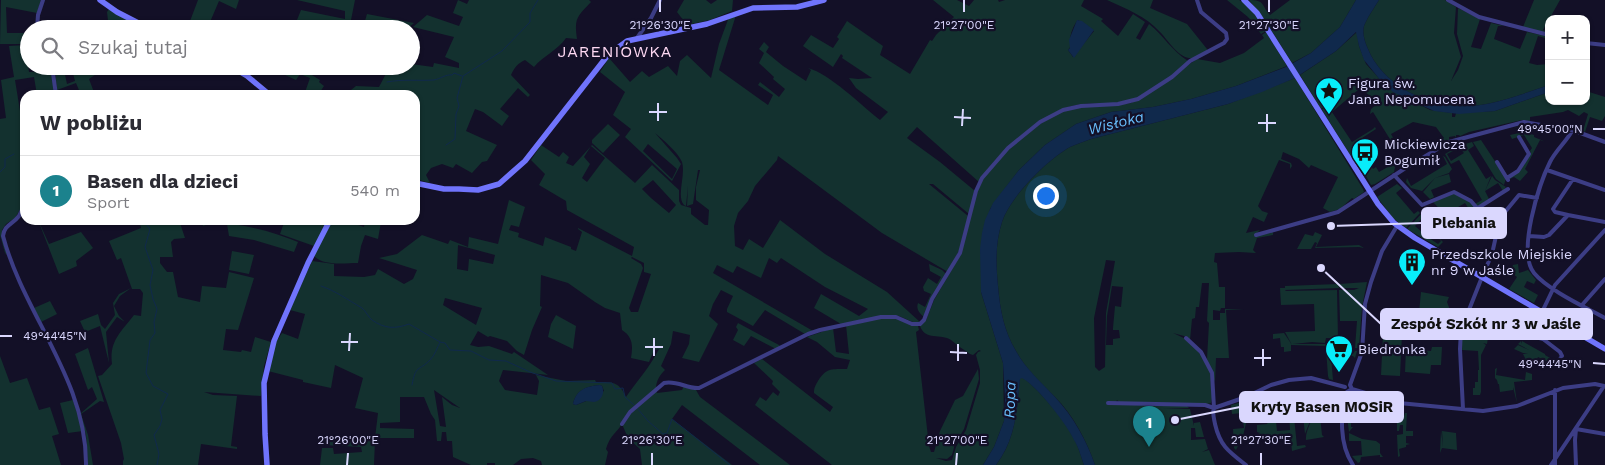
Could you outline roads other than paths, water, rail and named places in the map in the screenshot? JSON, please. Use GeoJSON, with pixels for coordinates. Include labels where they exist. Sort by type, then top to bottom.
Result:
{"type":"FeatureCollection","features":[{"type":"Feature","properties":{"kind":"street"},"geometry":{"type":"LineString","coordinates":[[38,20],[43,0]]}},
{"type":"Feature","properties":{"kind":"street"},"geometry":{"type":"LineString","coordinates":[[100,0],[133,20]]}},
{"type":"Feature","properties":{"kind":"street"},"geometry":{"type":"LineString","coordinates":[[637,38],[651,18],[660,0]]}},
{"type":"Feature","properties":{"kind":"street"},"geometry":{"type":"LineString","coordinates":[[420,184],[459,190],[485,189],[499,184],[526,161],[608,55],[621,43],[708,24],[753,8],[797,7],[824,0]]}},
{"type":"Feature","properties":{"kind":"street"},"geometry":{"type":"LineString","coordinates":[[622,424],[630,412],[664,383],[701,388],[808,334],[872,318],[888,316],[901,318],[915,325],[920,324],[924,320],[932,300],[960,253],[976,191],[982,178],[1008,148],[1040,122],[1063,110],[1081,106],[1118,104],[1138,99],[1172,77],[1190,61],[1224,43],[1227,39],[1226,32],[1201,12],[1197,0]]}},
{"type":"Feature","properties":{"kind":"street"},"geometry":{"type":"LineString","coordinates":[[1244,0],[1257,13],[1382,211],[1397,226],[1605,349]]}},
{"type":"Feature","properties":{"kind":"street"},"geometry":{"type":"LineString","coordinates":[[1448,0],[1479,17],[1545,34]]}},
{"type":"Feature","properties":{"kind":"street"},"geometry":{"type":"LineString","coordinates":[[1590,43],[1605,45]]}},
{"type":"Feature","properties":{"kind":"street"},"geometry":{"type":"LineString","coordinates":[[53,75],[55,90]]}},
{"type":"Feature","properties":{"kind":"street"},"geometry":{"type":"LineString","coordinates":[[245,75],[264,90]]}},
{"type":"Feature","properties":{"kind":"street"},"geometry":{"type":"LineString","coordinates":[[1256,235],[1336,214],[1443,144],[1521,123],[1572,131],[1605,142]]}},
{"type":"Feature","properties":{"kind":"street"},"geometry":{"type":"LineString","coordinates":[[1572,131],[1556,152],[1537,198],[1529,236],[1528,258],[1532,269],[1538,277],[1553,288],[1605,318]]}},
{"type":"Feature","properties":{"kind":"street"},"geometry":{"type":"LineString","coordinates":[[1497,162],[1507,179],[1518,171],[1530,154],[1519,137]]}},
{"type":"Feature","properties":{"kind":"street"},"geometry":{"type":"LineString","coordinates":[[1547,170],[1605,190]]}},
{"type":"Feature","properties":{"kind":"street"},"geometry":{"type":"LineString","coordinates":[[1394,175],[1422,205],[1454,192],[1471,201],[1477,208]]}},
{"type":"Feature","properties":{"kind":"street"},"geometry":{"type":"LineString","coordinates":[[1573,179],[1553,209],[1555,212],[1605,222]]}},
{"type":"Feature","properties":{"kind":"street"},"geometry":{"type":"LineString","coordinates":[[1456,229],[1477,208],[1508,189]]}},
{"type":"Feature","properties":{"kind":"street"},"geometry":{"type":"LineString","coordinates":[[1463,410],[1460,363],[1462,326],[1493,249],[1501,217],[1519,195],[1537,198]]}},
{"type":"Feature","properties":{"kind":"street"},"geometry":{"type":"LineString","coordinates":[[20,213],[6,226],[3,236],[14,270],[52,346],[71,390],[84,430],[86,465]]}},
{"type":"Feature","properties":{"kind":"street"},"geometry":{"type":"LineString","coordinates":[[1529,236],[1549,236],[1568,215]]}},
{"type":"Feature","properties":{"kind":"street"},"geometry":{"type":"LineString","coordinates":[[267,465],[264,383],[274,341],[308,263],[327,225]]}},
{"type":"Feature","properties":{"kind":"street"},"geometry":{"type":"LineString","coordinates":[[1352,465],[1346,454],[1342,411],[1348,388],[1362,351],[1365,304],[1371,282],[1382,251],[1397,226]]}},
{"type":"Feature","properties":{"kind":"street"},"geometry":{"type":"LineString","coordinates":[[1542,312],[1553,288],[1605,230]]}},
{"type":"Feature","properties":{"kind":"street"},"geometry":{"type":"LineString","coordinates":[[1582,304],[1605,279]]}},
{"type":"Feature","properties":{"kind":"street"},"geometry":{"type":"LineString","coordinates":[[1543,339],[1555,319]]}},
{"type":"Feature","properties":{"kind":"street"},"geometry":{"type":"LineString","coordinates":[[1524,334],[1543,339],[1562,355],[1558,364],[1540,364]]}},
{"type":"Feature","properties":{"kind":"street"},"geometry":{"type":"LineString","coordinates":[[1186,338],[1201,352],[1212,374],[1213,414],[1220,441],[1229,452],[1246,465]]}},
{"type":"Feature","properties":{"kind":"street"},"geometry":{"type":"LineString","coordinates":[[1108,403],[1205,405],[1214,408],[1246,397],[1270,385],[1288,380],[1311,378],[1397,403],[1463,410],[1489,410],[1513,407],[1555,390],[1595,384],[1604,385],[1554,463]]}},
{"type":"Feature","properties":{"kind":"street"},"geometry":{"type":"LineString","coordinates":[[1554,463],[1555,390]]}},
{"type":"Feature","properties":{"kind":"street"},"geometry":{"type":"LineString","coordinates":[[1576,429],[1605,434]]}},
{"type":"Feature","properties":{"kind":"street"},"geometry":{"type":"LineString","coordinates":[[1576,429],[1576,465]]}},
{"type":"Feature","properties":{"kind":"street"},"geometry":{"type":"LineString","coordinates":[[1568,441],[1575,437]]}},
{"type":"Feature","properties":{"kind":"water"},"geometry":{"type":"Polygon","coordinates":[[[1356,0],[1379,0],[1363,29],[1367,47],[1374,61],[1382,72],[1404,89],[1430,101],[1456,106],[1468,106],[1492,103],[1545,86],[1545,93],[1495,111],[1459,114],[1434,111],[1393,92],[1381,81],[1364,60],[1356,32],[1336,51],[1295,78],[1262,92],[1228,104],[1091,139],[1072,146],[1061,153],[1030,180],[1006,212],[997,246],[999,295],[1001,312],[1016,351],[1029,369],[1062,404],[1084,438],[1095,465],[1084,465],[1077,446],[1065,425],[1043,396],[1022,378],[1020,379],[1012,434],[1008,445],[996,465],[983,465],[994,447],[1004,421],[1005,399],[1003,363],[981,292],[980,249],[985,220],[993,203],[1019,170],[1045,145],[1076,124],[1111,112],[1153,107],[1191,99],[1236,86],[1286,67],[1311,53],[1340,27],[1356,0]]]}},
{"type":"Feature","properties":{"kind":"water"},"geometry":{"type":"Polygon","coordinates":[[[1077,20],[1082,21],[1094,30],[1074,58],[1068,50],[1070,48],[1069,40],[1077,20]]]}},
{"type":"Feature","properties":{"kind":"water"},"geometry":{"type":"Polygon","coordinates":[[[600,385],[603,391],[599,400],[573,404],[579,392],[590,386],[600,385]]]}},
{"type":"Feature","properties":{"kind":"waterway"},"geometry":{"type":"LineString","coordinates":[[446,145],[455,139],[456,114],[459,106],[457,98],[463,76],[502,51],[530,22],[530,13],[538,0]]}},
{"type":"Feature","properties":{"kind":"waterway"},"geometry":{"type":"LineString","coordinates":[[387,82],[434,80],[454,73],[462,76]]}},
{"type":"Feature","properties":{"kind":"waterway"},"geometry":{"type":"LineString","coordinates":[[0,172],[5,167],[5,159],[14,154]]}},
{"type":"Feature","properties":{"kind":"waterway"},"geometry":{"type":"LineString","coordinates":[[147,225],[150,229],[145,247],[153,270],[150,285],[157,309],[154,322],[155,333],[150,340],[146,373],[153,386],[168,394],[160,410],[162,419],[160,426],[154,435],[159,454],[157,465]]}},
{"type":"Feature","properties":{"kind":"waterway"},"geometry":{"type":"LineString","coordinates":[[321,286],[362,308],[371,319],[386,327],[399,327],[409,324],[445,343],[450,350],[471,351],[489,360],[506,361],[556,381],[612,383],[615,389],[623,388],[625,397],[634,405]]}},
{"type":"Feature","properties":{"kind":"waterway"},"geometry":{"type":"LineString","coordinates":[[412,385],[416,371],[432,358],[440,342]]}},
{"type":"Feature","properties":{"kind":"waterway"},"geometry":{"type":"LineString","coordinates":[[637,408],[663,434],[667,433],[672,419],[730,465]]}},
{"type":"Feature","properties":{"kind":"place","name":"Figura św. Jana Nepomucena"},"geometry":{"type":"Point","coordinates":[1329,115]}},
{"type":"Feature","properties":{"kind":"place","name":"Mickiewicza Bogumił"},"geometry":{"type":"Point","coordinates":[1365,176]}},
{"type":"Feature","properties":{"kind":"place","name":"Plebania"},"geometry":{"type":"Point","coordinates":[1331,226]}},
{"type":"Feature","properties":{"kind":"place","name":"Zespół Szkół nr 3 w Jaśle"},"geometry":{"type":"Point","coordinates":[1321,268]}},
{"type":"Feature","properties":{"kind":"place","name":"Przedszkole Miejskie nr 9 w Jaśle"},"geometry":{"type":"Point","coordinates":[1412,286]}},
{"type":"Feature","properties":{"kind":"place","name":"Biedronka"},"geometry":{"type":"Point","coordinates":[1339,373]}},
{"type":"Feature","properties":{"kind":"place","name":"Kryty Basen MOSiR"},"geometry":{"type":"Point","coordinates":[1175,420]}},
{"type":"Feature","properties":{"kind":"place","name":"Basen dla dzieci"},"geometry":{"type":"Point","coordinates":[1149,447]}},
{"type":"Feature","properties":{"kind":"district","name":"JARENIÓWKA"},"geometry":{"type":"Point","coordinates":[615,51]}},
{"type":"Feature","properties":{"kind":"water label","name":"Wisłoka"},"geometry":{"type":"Point","coordinates":[1116,123]}},
{"type":"Feature","properties":{"kind":"water label","name":"Ropa"},"geometry":{"type":"Point","coordinates":[1010,400]}}]}
